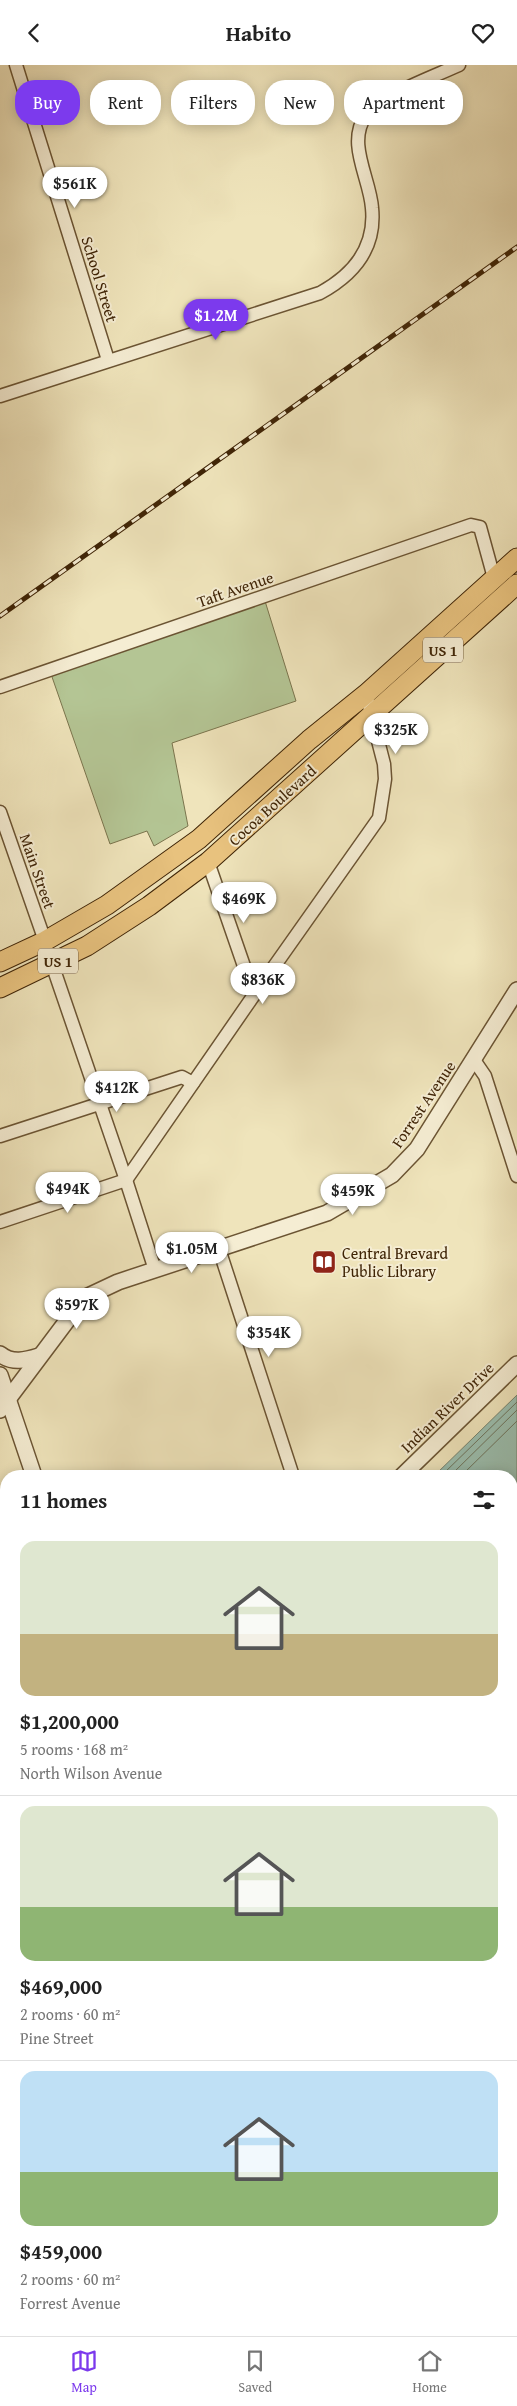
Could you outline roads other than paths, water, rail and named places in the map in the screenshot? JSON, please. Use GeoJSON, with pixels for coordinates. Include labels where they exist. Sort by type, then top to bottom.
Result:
{"type":"FeatureCollection","features":[{"type":"Feature","properties":{"kind":"main road","name":"Cocoa Boulevard"},"geometry":{"type":"LineString","coordinates":[[0,962],[45,941],[107,905],[199,839],[309,740],[366,694],[517,558]]}},
{"type":"Feature","properties":{"kind":"main road","name":"Cocoa Boulevard"},"geometry":{"type":"LineString","coordinates":[[0,989],[52,964],[113,929],[177,886],[208,862],[517,584]]}},
{"type":"Feature","properties":{"kind":"main road"},"geometry":{"type":"LineString","coordinates":[[208,862],[214,839],[235,808]]}},
{"type":"Feature","properties":{"kind":"main road"},"geometry":{"type":"LineString","coordinates":[[177,886],[191,864],[199,839]]}},
{"type":"Feature","properties":{"kind":"street","name":"School Street"},"geometry":{"type":"LineString","coordinates":[[16,65],[108,360]]}},
{"type":"Feature","properties":{"kind":"street"},"geometry":{"type":"LineString","coordinates":[[0,397],[108,360],[320,293],[350,273],[359,262],[370,235],[372,221],[372,208],[359,155],[359,133],[365,116],[378,103],[459,65]]}},
{"type":"Feature","properties":{"kind":"street","name":"Taft Avenue"},"geometry":{"type":"LineString","coordinates":[[0,687],[471,525],[480,527],[494,578]]}},
{"type":"Feature","properties":{"kind":"street"},"geometry":{"type":"LineString","coordinates":[[0,1222],[126,1180],[379,817],[385,779],[380,748],[366,694]]}},
{"type":"Feature","properties":{"kind":"street","name":"Main Street"},"geometry":{"type":"LineString","coordinates":[[0,812],[45,941]]}},
{"type":"Feature","properties":{"kind":"street"},"geometry":{"type":"LineString","coordinates":[[208,862],[254,995]]}},
{"type":"Feature","properties":{"kind":"street"},"geometry":{"type":"LineString","coordinates":[[52,964],[155,1270]]}},
{"type":"Feature","properties":{"kind":"street","name":"Forrest Avenue"},"geometry":{"type":"LineString","coordinates":[[4,1405],[84,1298],[108,1286],[328,1213],[392,1175],[418,1149],[517,991]]}},
{"type":"Feature","properties":{"kind":"street"},"geometry":{"type":"LineString","coordinates":[[474,1060],[485,1076],[517,1176]]}},
{"type":"Feature","properties":{"kind":"street"},"geometry":{"type":"LineString","coordinates":[[0,1136],[182,1077],[193,1083]]}},
{"type":"Feature","properties":{"kind":"street"},"geometry":{"type":"LineString","coordinates":[[219,1249],[291,1470]]}},
{"type":"Feature","properties":{"kind":"street"},"geometry":{"type":"LineString","coordinates":[[0,1354],[5,1358],[21,1361],[39,1356]]}},
{"type":"Feature","properties":{"kind":"street","name":"Indian River Drive"},"geometry":{"type":"LineString","coordinates":[[408,1470],[517,1364]]}},
{"type":"Feature","properties":{"kind":"street"},"geometry":{"type":"LineString","coordinates":[[0,1375],[4,1405],[31,1470]]}},
{"type":"Feature","properties":{"kind":"water"},"geometry":{"type":"Polygon","coordinates":[[[517,1395],[517,1470],[440,1470],[517,1395]]]}},
{"type":"Feature","properties":{"kind":"railway"},"geometry":{"type":"LineString","coordinates":[[0,616],[517,247]]}},
{"type":"Feature","properties":{"kind":"place","name":"Central Brevard Public Library"},"geometry":{"type":"Point","coordinates":[324,1262]}}]}
